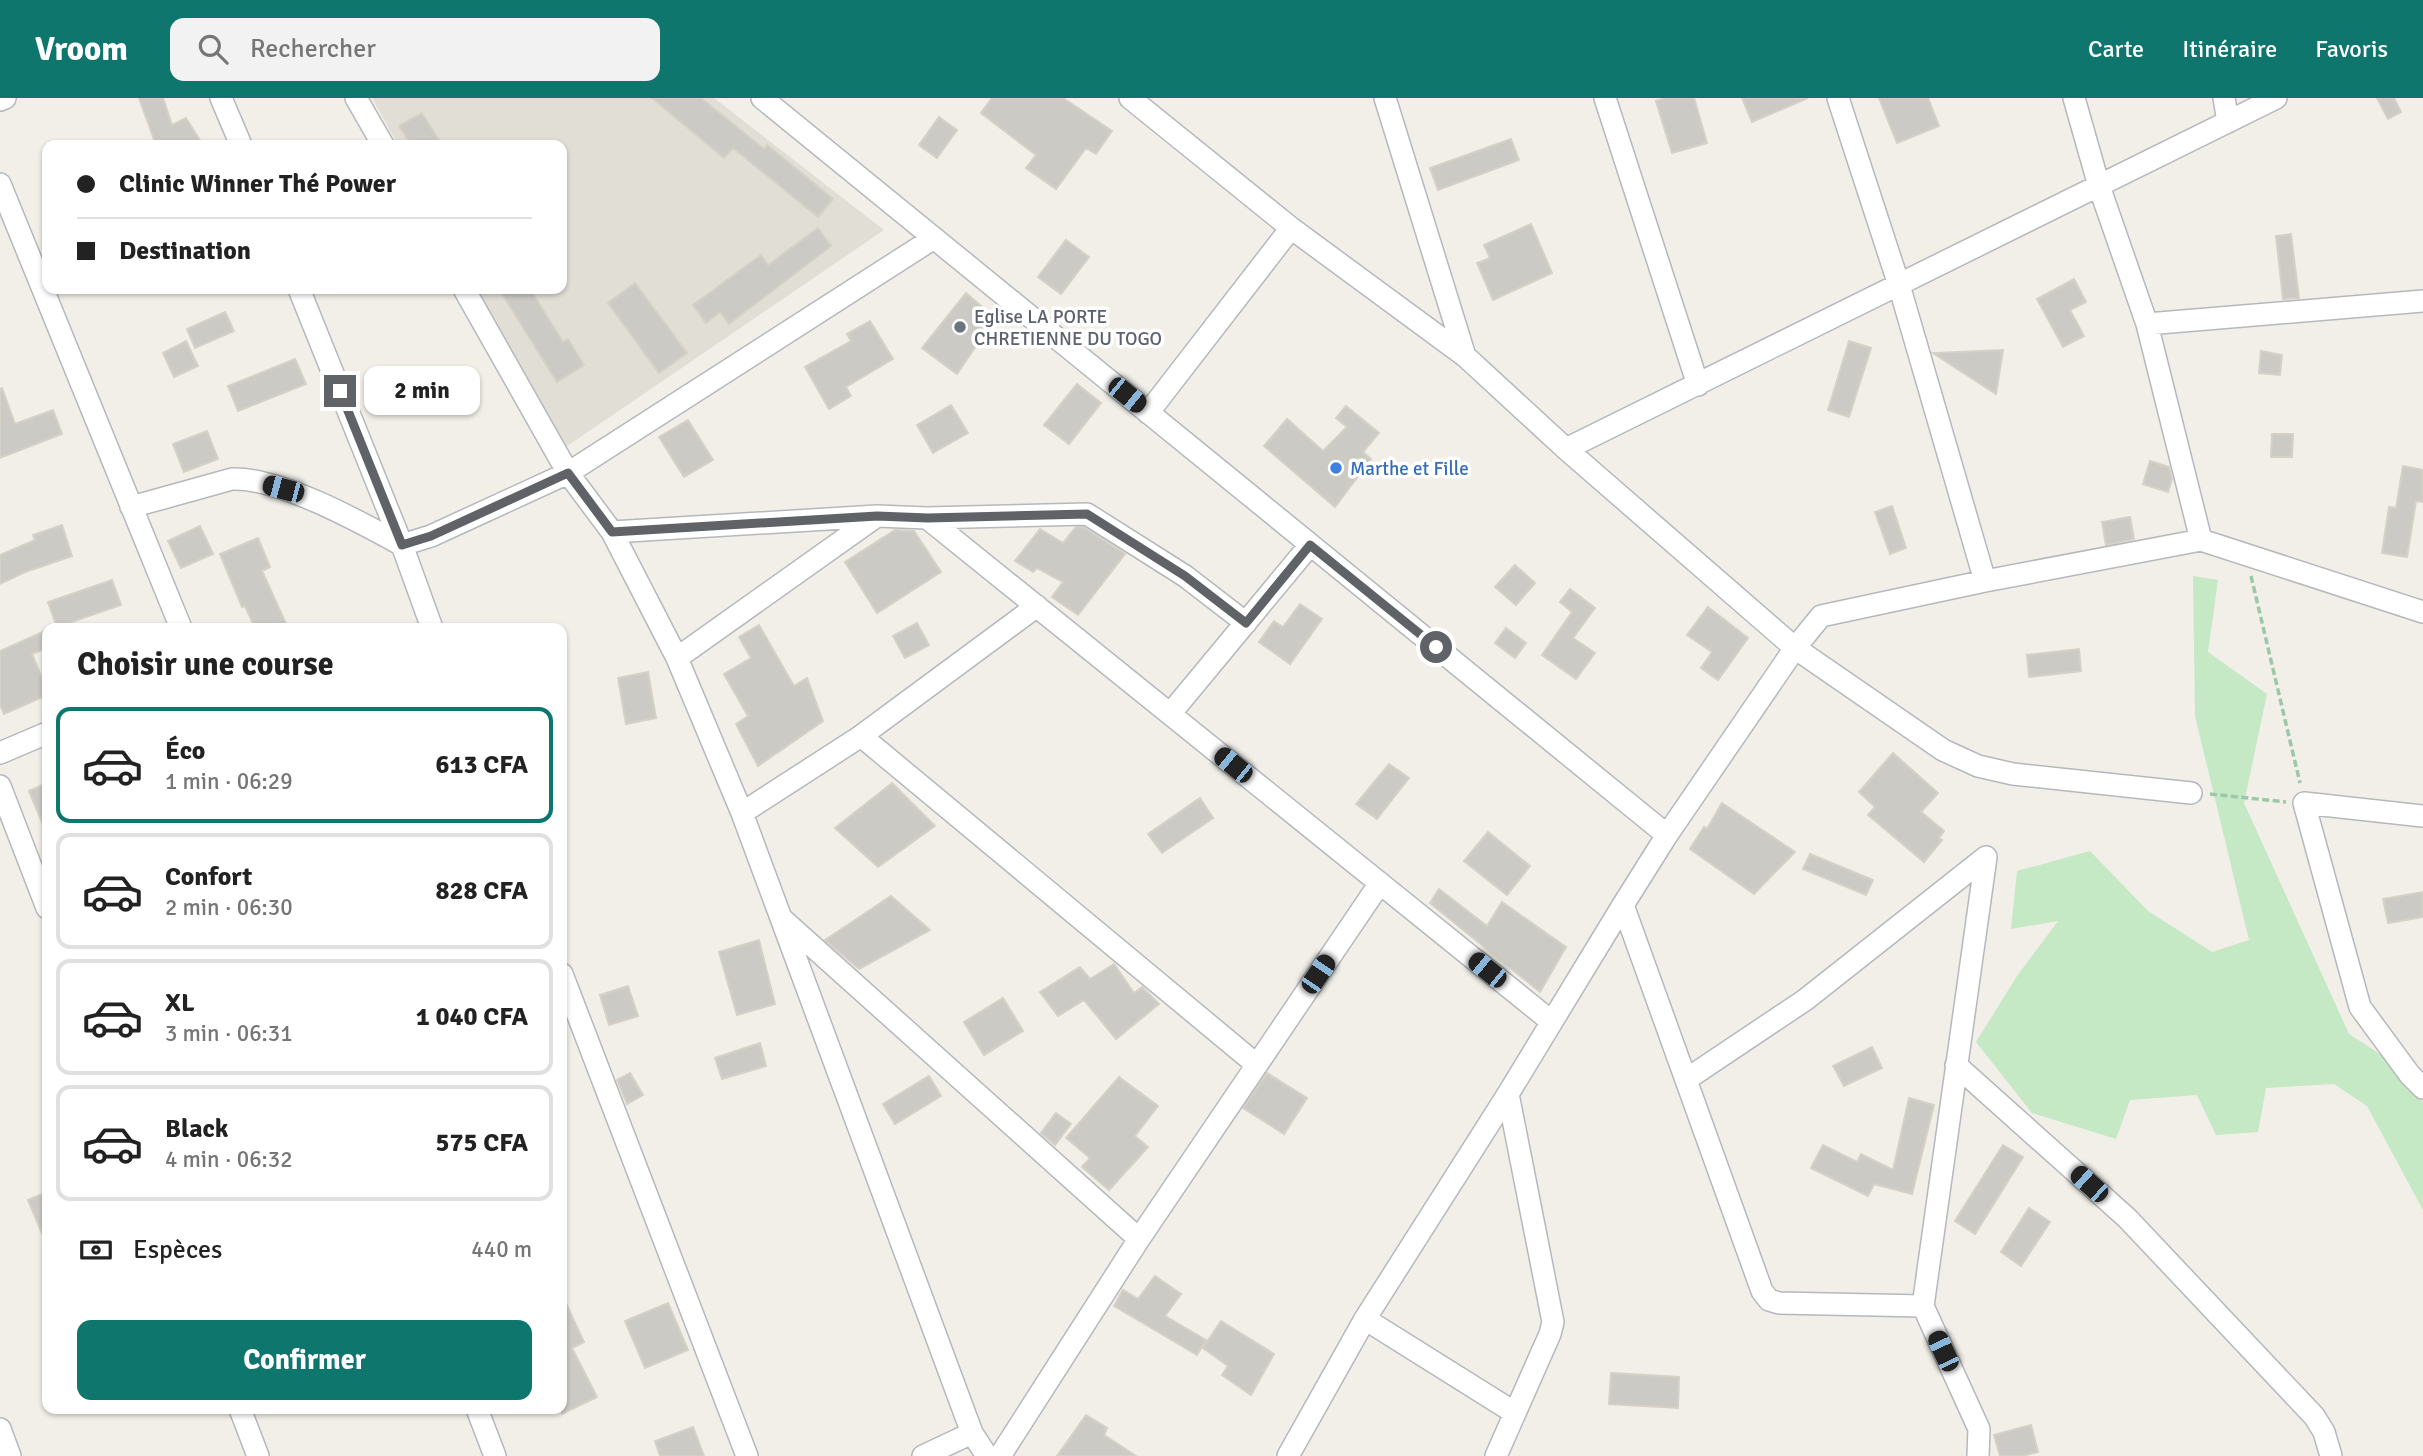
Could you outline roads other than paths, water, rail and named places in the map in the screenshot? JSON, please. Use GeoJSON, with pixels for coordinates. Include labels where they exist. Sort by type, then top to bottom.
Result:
{"type":"FeatureCollection","features":[{"type":"Feature","properties":{"kind":"street"},"geometry":{"type":"LineString","coordinates":[[221,98],[238,140]]}},
{"type":"Feature","properties":{"kind":"street"},"geometry":{"type":"LineString","coordinates":[[356,98],[380,140]]}},
{"type":"Feature","properties":{"kind":"street"},"geometry":{"type":"LineString","coordinates":[[762,98],[1667,835]]}},
{"type":"Feature","properties":{"kind":"street"},"geometry":{"type":"LineString","coordinates":[[1130,98],[1291,228],[1465,356],[1566,449],[1795,648],[1943,750],[1978,766],[2012,774],[2191,793]]}},
{"type":"Feature","properties":{"kind":"street"},"geometry":{"type":"LineString","coordinates":[[1385,98],[1465,356]]}},
{"type":"Feature","properties":{"kind":"street"},"geometry":{"type":"LineString","coordinates":[[1605,98],[1698,385]]}},
{"type":"Feature","properties":{"kind":"street"},"geometry":{"type":"LineString","coordinates":[[1838,98],[1899,285],[1984,581]]}},
{"type":"Feature","properties":{"kind":"street"},"geometry":{"type":"LineString","coordinates":[[2074,98],[2099,186],[2147,324],[2201,540]]}},
{"type":"Feature","properties":{"kind":"street"},"geometry":{"type":"LineString","coordinates":[[2224,98],[2228,122]]}},
{"type":"Feature","properties":{"kind":"street"},"geometry":{"type":"LineString","coordinates":[[1566,449],[2276,98]]}},
{"type":"Feature","properties":{"kind":"street"},"geometry":{"type":"LineString","coordinates":[[0,184],[42,288]]}},
{"type":"Feature","properties":{"kind":"street"},"geometry":{"type":"LineString","coordinates":[[1148,413],[1291,228]]}},
{"type":"Feature","properties":{"kind":"street"},"geometry":{"type":"LineString","coordinates":[[131,507],[232,480],[245,479],[283,489],[335,511],[402,545],[431,536],[568,473],[934,238]]}},
{"type":"Feature","properties":{"kind":"street"},"geometry":{"type":"LineString","coordinates":[[45,294],[179,623]]}},
{"type":"Feature","properties":{"kind":"street"},"geometry":{"type":"LineString","coordinates":[[301,294],[402,545],[430,623]]}},
{"type":"Feature","properties":{"kind":"street"},"geometry":{"type":"LineString","coordinates":[[467,294],[568,473],[612,532],[677,658],[742,813],[972,1433],[987,1456]]}},
{"type":"Feature","properties":{"kind":"street"},"geometry":{"type":"LineString","coordinates":[[2147,324],[2423,301]]}},
{"type":"Feature","properties":{"kind":"street"},"geometry":{"type":"LineString","coordinates":[[612,532],[877,516],[928,518],[1087,514],[1185,576],[1246,623]]}},
{"type":"Feature","properties":{"kind":"street"},"geometry":{"type":"LineString","coordinates":[[677,658],[877,516]]}},
{"type":"Feature","properties":{"kind":"street"},"geometry":{"type":"LineString","coordinates":[[928,518],[1552,1022]]}},
{"type":"Feature","properties":{"kind":"street"},"geometry":{"type":"LineString","coordinates":[[1288,1456],[1365,1319],[1508,1094],[1667,835],[1795,648],[1821,616],[1984,581],[2201,540],[2423,611]]}},
{"type":"Feature","properties":{"kind":"street"},"geometry":{"type":"LineString","coordinates":[[1170,714],[1310,545]]}},
{"type":"Feature","properties":{"kind":"street"},"geometry":{"type":"LineString","coordinates":[[742,813],[861,736],[1037,606]]}},
{"type":"Feature","properties":{"kind":"street"},"geometry":{"type":"LineString","coordinates":[[0,753],[42,735]]}},
{"type":"Feature","properties":{"kind":"street"},"geometry":{"type":"LineString","coordinates":[[861,736],[1257,1065]]}},
{"type":"Feature","properties":{"kind":"street"},"geometry":{"type":"LineString","coordinates":[[0,786],[42,895]]}},
{"type":"Feature","properties":{"kind":"street"},"geometry":{"type":"LineString","coordinates":[[2423,817],[2305,803],[2360,1007],[2410,1075],[2423,1088]]}},
{"type":"Feature","properties":{"kind":"street"},"geometry":{"type":"LineString","coordinates":[[1687,1079],[1805,1000],[1986,857],[1923,1306],[1979,1429],[1979,1456]]}},
{"type":"Feature","properties":{"kind":"street"},"geometry":{"type":"LineString","coordinates":[[1000,1456],[1139,1239],[1380,883]]}},
{"type":"Feature","properties":{"kind":"street"},"geometry":{"type":"LineString","coordinates":[[1623,905],[1762,1291],[1769,1300],[1779,1303],[1923,1306]]}},
{"type":"Feature","properties":{"kind":"street"},"geometry":{"type":"LineString","coordinates":[[779,916],[1139,1239]]}},
{"type":"Feature","properties":{"kind":"street"},"geometry":{"type":"LineString","coordinates":[[567,987],[747,1456]]}},
{"type":"Feature","properties":{"kind":"street"},"geometry":{"type":"LineString","coordinates":[[1956,1065],[2127,1218],[2314,1416],[2324,1432],[2331,1456]]}},
{"type":"Feature","properties":{"kind":"street"},"geometry":{"type":"LineString","coordinates":[[1496,1456],[1553,1322],[1508,1094]]}},
{"type":"Feature","properties":{"kind":"street"},"geometry":{"type":"LineString","coordinates":[[1365,1319],[1515,1413]]}},
{"type":"Feature","properties":{"kind":"street"},"geometry":{"type":"LineString","coordinates":[[242,1414],[258,1456]]}},
{"type":"Feature","properties":{"kind":"street"},"geometry":{"type":"LineString","coordinates":[[479,1414],[495,1456]]}},
{"type":"Feature","properties":{"kind":"street"},"geometry":{"type":"LineString","coordinates":[[0,1429],[10,1456]]}},
{"type":"Feature","properties":{"kind":"street"},"geometry":{"type":"LineString","coordinates":[[923,1456],[972,1433]]}},
{"type":"Feature","properties":{"kind":"place","name":"Eglise LA PORTE CHRETIENNE DU TOGO"},"geometry":{"type":"Point","coordinates":[960,327]}},
{"type":"Feature","properties":{"kind":"place","name":"Marthe et Fille"},"geometry":{"type":"Point","coordinates":[1336,468]}}]}
